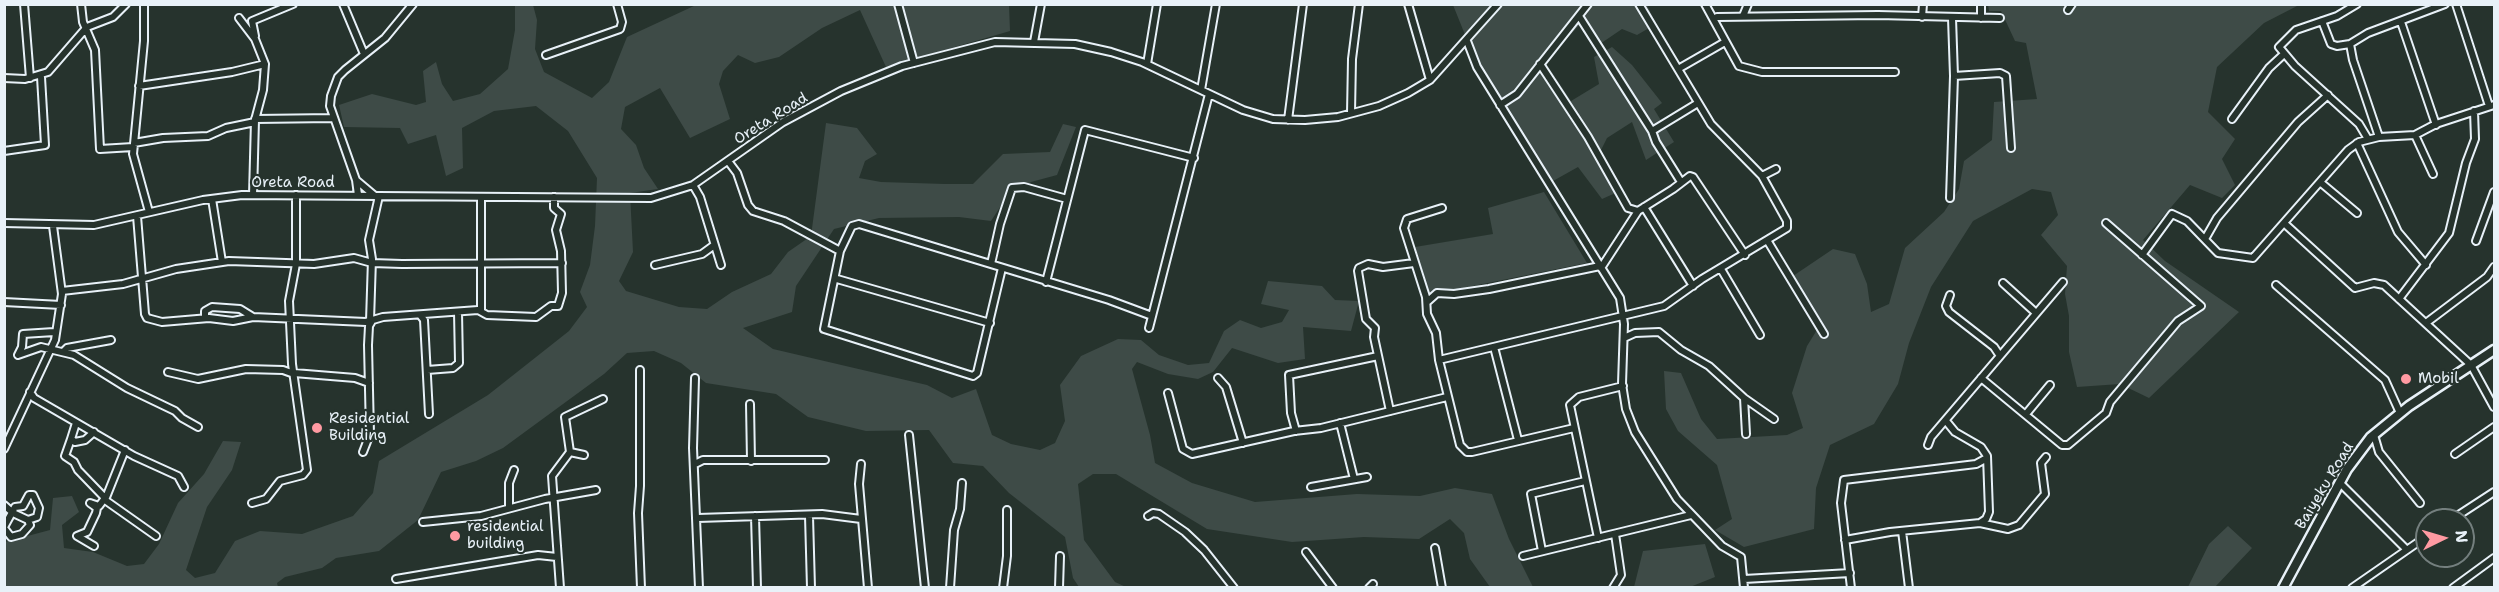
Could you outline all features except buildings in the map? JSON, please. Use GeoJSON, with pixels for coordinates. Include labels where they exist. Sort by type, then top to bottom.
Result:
{"type":"FeatureCollection","features":[{"type":"Feature","properties":{"kind":"main road","name":"Baiyeku Road"},"geometry":{"type":"LineString","coordinates":[[2286,586],[2340,483],[2374,435],[2400,413],[2494,350]]}},
{"type":"Feature","properties":{"kind":"street"},"geometry":{"type":"LineString","coordinates":[[24,4],[30,78]]}},
{"type":"Feature","properties":{"kind":"street"},"geometry":{"type":"LineString","coordinates":[[81,4],[96,59],[100,148],[134,145],[163,138],[208,136],[255,120],[333,118]]}},
{"type":"Feature","properties":{"kind":"street"},"geometry":{"type":"LineString","coordinates":[[144,4],[134,145],[140,184],[149,212]]}},
{"type":"Feature","properties":{"kind":"street"},"geometry":{"type":"LineString","coordinates":[[254,195],[255,120],[263,90],[265,64],[255,39],[252,21],[292,4]]}},
{"type":"Feature","properties":{"kind":"street"},"geometry":{"type":"LineString","coordinates":[[343,4],[364,54]]}},
{"type":"Feature","properties":{"kind":"street"},"geometry":{"type":"LineString","coordinates":[[358,195],[356,180],[330,106],[338,77],[384,38],[413,4]]}},
{"type":"Feature","properties":{"kind":"street"},"geometry":{"type":"LineString","coordinates":[[546,55],[620,28],[622,22],[617,4]]}},
{"type":"Feature","properties":{"kind":"street"},"geometry":{"type":"LineString","coordinates":[[898,4],[914,63]]}},
{"type":"Feature","properties":{"kind":"street"},"geometry":{"type":"LineString","coordinates":[[1034,42],[1041,4]]}},
{"type":"Feature","properties":{"kind":"street"},"geometry":{"type":"LineString","coordinates":[[1147,64],[1157,4]]}},
{"type":"Feature","properties":{"kind":"street"},"geometry":{"type":"LineString","coordinates":[[1201,90],[1216,4]]}},
{"type":"Feature","properties":{"kind":"street"},"geometry":{"type":"LineString","coordinates":[[1288,120],[1303,4]]}},
{"type":"Feature","properties":{"kind":"street"},"geometry":{"type":"LineString","coordinates":[[1351,113],[1352,59],[1359,4]]}},
{"type":"Feature","properties":{"kind":"street"},"geometry":{"type":"LineString","coordinates":[[1408,4],[1430,80]]}},
{"type":"Feature","properties":{"kind":"street","name":"Oreta Road"},"geometry":{"type":"LineString","coordinates":[[4,223],[53,226],[94,225],[212,199],[254,195],[651,198],[693,185],[783,122],[841,91],[914,63],[995,42],[1075,44],[1111,52],[1147,64],[1243,110],[1273,119],[1305,120],[1351,113],[1408,93],[1430,80],[1498,4]]}},
{"type":"Feature","properties":{"kind":"street"},"geometry":{"type":"LineString","coordinates":[[1500,105],[1517,94],[1588,4]]}},
{"type":"Feature","properties":{"kind":"street"},"geometry":{"type":"LineString","coordinates":[[1439,360],[1664,306],[1784,231],[1788,223],[1762,176],[1740,152],[1727,142],[1698,103],[1639,4]]}},
{"type":"Feature","properties":{"kind":"street"},"geometry":{"type":"LineString","coordinates":[[1705,4],[1739,66],[1762,72],[1895,72]]}},
{"type":"Feature","properties":{"kind":"street"},"geometry":{"type":"LineString","coordinates":[[1743,16],[1748,4]]}},
{"type":"Feature","properties":{"kind":"street"},"geometry":{"type":"LineString","coordinates":[[1922,17],[1923,4]]}},
{"type":"Feature","properties":{"kind":"street"},"geometry":{"type":"LineString","coordinates":[[1981,4],[1981,18]]}},
{"type":"Feature","properties":{"kind":"street"},"geometry":{"type":"LineString","coordinates":[[2357,4],[2322,21],[2296,30],[2279,47],[2359,124],[2362,141],[2398,232],[2426,265]]}},
{"type":"Feature","properties":{"kind":"street"},"geometry":{"type":"LineString","coordinates":[[2322,21],[2331,44],[2337,46],[2350,44],[2368,33],[2445,4]]}},
{"type":"Feature","properties":{"kind":"street"},"geometry":{"type":"LineString","coordinates":[[4,78],[41,77],[87,27],[113,17],[124,5]]}},
{"type":"Feature","properties":{"kind":"street"},"geometry":{"type":"LineString","coordinates":[[2142,255],[2172,214],[2187,220],[2218,254],[2253,258],[2320,182],[2362,141],[2379,137],[2415,135],[2492,105],[2456,5]]}},
{"type":"Feature","properties":{"kind":"street"},"geometry":{"type":"LineString","coordinates":[[1717,17],[1878,15],[2000,18]]}},
{"type":"Feature","properties":{"kind":"street"},"geometry":{"type":"LineString","coordinates":[[1579,16],[1652,131],[1656,142],[1681,182]]}},
{"type":"Feature","properties":{"kind":"street"},"geometry":{"type":"LineString","coordinates":[[239,18],[255,39]]}},
{"type":"Feature","properties":{"kind":"street"},"geometry":{"type":"LineString","coordinates":[[1950,198],[1954,76],[1952,18]]}},
{"type":"Feature","properties":{"kind":"street"},"geometry":{"type":"LineString","coordinates":[[2401,22],[2436,125]]}},
{"type":"Feature","properties":{"kind":"street"},"geometry":{"type":"LineString","coordinates":[[1467,41],[1477,67],[1620,298],[1624,317],[1623,386],[1626,409],[1635,432],[1657,471],[1691,515],[1722,546],[1741,556],[1744,588]]}},
{"type":"Feature","properties":{"kind":"street"},"geometry":{"type":"LineString","coordinates":[[1678,69],[1725,42]]}},
{"type":"Feature","properties":{"kind":"street"},"geometry":{"type":"LineString","coordinates":[[2350,44],[2353,60],[2379,137]]}},
{"type":"Feature","properties":{"kind":"street"},"geometry":{"type":"LineString","coordinates":[[2232,119],[2269,68],[2284,54]]}},
{"type":"Feature","properties":{"kind":"street"},"geometry":{"type":"LineString","coordinates":[[139,86],[232,72],[265,64]]}},
{"type":"Feature","properties":{"kind":"street"},"geometry":{"type":"LineString","coordinates":[[1540,64],[1588,137],[1628,208],[1641,209]]}},
{"type":"Feature","properties":{"kind":"street"},"geometry":{"type":"LineString","coordinates":[[1954,76],[2000,73],[2006,76],[2011,148]]}},
{"type":"Feature","properties":{"kind":"street"},"geometry":{"type":"LineString","coordinates":[[4,151],[45,145],[41,77]]}},
{"type":"Feature","properties":{"kind":"street"},"geometry":{"type":"LineString","coordinates":[[1149,328],[1209,94]]}},
{"type":"Feature","properties":{"kind":"street"},"geometry":{"type":"LineString","coordinates":[[2205,239],[2217,218],[2298,122],[2328,95]]}},
{"type":"Feature","properties":{"kind":"street"},"geometry":{"type":"LineString","coordinates":[[1652,131],[1698,103]]}},
{"type":"Feature","properties":{"kind":"street"},"geometry":{"type":"LineString","coordinates":[[2399,300],[2449,233],[2466,162],[2475,139],[2474,111]]}},
{"type":"Feature","properties":{"kind":"street"},"geometry":{"type":"LineString","coordinates":[[1046,282],[1083,134],[1088,130],[1194,158]]}},
{"type":"Feature","properties":{"kind":"street"},"geometry":{"type":"LineString","coordinates":[[2415,135],[2433,174]]}},
{"type":"Feature","properties":{"kind":"street"},"geometry":{"type":"LineString","coordinates":[[728,161],[737,173],[748,205],[753,211],[784,221],[840,251]]}},
{"type":"Feature","properties":{"kind":"street"},"geometry":{"type":"LineString","coordinates":[[1762,176],[1776,169]]}},
{"type":"Feature","properties":{"kind":"street"},"geometry":{"type":"LineString","coordinates":[[1427,302],[1437,293],[1454,294],[1489,289],[1600,267],[1641,209],[1688,176],[1693,177],[1745,255]]}},
{"type":"Feature","properties":{"kind":"street"},"geometry":{"type":"LineString","coordinates":[[356,180],[377,196],[369,248],[372,263],[368,380],[370,434],[363,452]]}},
{"type":"Feature","properties":{"kind":"street"},"geometry":{"type":"LineString","coordinates":[[2320,182],[2357,213]]}},
{"type":"Feature","properties":{"kind":"street"},"geometry":{"type":"LineString","coordinates":[[693,185],[700,197],[713,246],[721,265]]}},
{"type":"Feature","properties":{"kind":"street"},"geometry":{"type":"LineString","coordinates":[[991,264],[1000,224],[1012,188],[1024,187],[1067,199]]}},
{"type":"Feature","properties":{"kind":"street"},"geometry":{"type":"LineString","coordinates":[[1057,195],[1070,189]]}},
{"type":"Feature","properties":{"kind":"street"},"geometry":{"type":"LineString","coordinates":[[2476,241],[2493,201],[2494,192]]}},
{"type":"Feature","properties":{"kind":"street"},"geometry":{"type":"LineString","coordinates":[[252,503],[266,500],[280,481],[303,475],[307,470],[292,364],[289,293],[296,264],[296,195]]}},
{"type":"Feature","properties":{"kind":"street"},"geometry":{"type":"LineString","coordinates":[[481,197],[481,310]]}},
{"type":"Feature","properties":{"kind":"street"},"geometry":{"type":"LineString","coordinates":[[137,216],[147,318],[167,322],[205,318],[232,321],[253,317],[369,322],[383,317],[424,317],[481,310],[487,315],[536,317],[552,306],[558,306],[562,293],[562,263],[556,230],[561,214],[554,207],[554,197]]}},
{"type":"Feature","properties":{"kind":"street"},"geometry":{"type":"LineString","coordinates":[[212,199],[222,262]]}},
{"type":"Feature","properties":{"kind":"street"},"geometry":{"type":"LineString","coordinates":[[1442,208],[1405,222],[1406,237],[1427,302],[1427,314],[1436,333],[1439,360],[1458,440],[1467,452],[1495,448],[1518,440],[1574,428]]}},
{"type":"Feature","properties":{"kind":"street"},"geometry":{"type":"LineString","coordinates":[[1641,209],[1693,286]]}},
{"type":"Feature","properties":{"kind":"street"},"geometry":{"type":"LineString","coordinates":[[1981,378],[2061,445],[2068,445],[2106,413],[2114,396],[2178,321],[2201,306],[2106,223]]}},
{"type":"Feature","properties":{"kind":"street"},"geometry":{"type":"LineString","coordinates":[[1002,268],[977,373],[968,376],[826,331],[824,325],[837,279],[840,251],[850,230],[859,224],[991,264],[1152,316]]}},
{"type":"Feature","properties":{"kind":"street"},"geometry":{"type":"LineString","coordinates":[[2285,224],[2355,288],[2379,282],[2426,322],[2471,365],[2494,407]]}},
{"type":"Feature","properties":{"kind":"street"},"geometry":{"type":"LineString","coordinates":[[4,449],[52,348],[62,291],[53,226]]}},
{"type":"Feature","properties":{"kind":"street"},"geometry":{"type":"LineString","coordinates":[[1767,240],[1824,334]]}},
{"type":"Feature","properties":{"kind":"street"},"geometry":{"type":"LineString","coordinates":[[655,265],[702,254],[713,246]]}},
{"type":"Feature","properties":{"kind":"street"},"geometry":{"type":"LineString","coordinates":[[360,259],[369,248]]}},
{"type":"Feature","properties":{"kind":"street"},"geometry":{"type":"LineString","coordinates":[[62,291],[142,280],[150,275],[222,262],[296,264],[360,259],[372,263],[445,265],[481,262],[562,263]]}},
{"type":"Feature","properties":{"kind":"street"},"geometry":{"type":"LineString","coordinates":[[1390,411],[1374,337],[1375,328],[1366,319],[1359,267],[1368,264],[1383,267],[1414,263]]}},
{"type":"Feature","properties":{"kind":"street"},"geometry":{"type":"LineString","coordinates":[[142,266],[150,275]]}},
{"type":"Feature","properties":{"kind":"street"},"geometry":{"type":"LineString","coordinates":[[2426,322],[2487,277],[2494,267]]}},
{"type":"Feature","properties":{"kind":"street"},"geometry":{"type":"LineString","coordinates":[[1721,269],[1760,335]]}},
{"type":"Feature","properties":{"kind":"street"},"geometry":{"type":"LineString","coordinates":[[837,279],[990,323]]}},
{"type":"Feature","properties":{"kind":"street"},"geometry":{"type":"LineString","coordinates":[[1928,446],[1931,437],[2063,282]]}},
{"type":"Feature","properties":{"kind":"street"},"geometry":{"type":"LineString","coordinates":[[2003,283],[2036,313]]}},
{"type":"Feature","properties":{"kind":"street"},"geometry":{"type":"LineString","coordinates":[[2276,285],[2385,380],[2400,413]]}},
{"type":"Feature","properties":{"kind":"street"},"geometry":{"type":"LineString","coordinates":[[1950,295],[1946,306],[1949,312],[1994,347],[2000,357]]}},
{"type":"Feature","properties":{"kind":"street"},"geometry":{"type":"LineString","coordinates":[[4,302],[61,305]]}},
{"type":"Feature","properties":{"kind":"street"},"geometry":{"type":"LineString","coordinates":[[205,318],[205,311],[212,307],[240,309],[253,317]]}},
{"type":"Feature","properties":{"kind":"street"},"geometry":{"type":"LineString","coordinates":[[427,370],[453,368],[459,363],[458,312]]}},
{"type":"Feature","properties":{"kind":"street"},"geometry":{"type":"LineString","coordinates":[[424,317],[429,414]]}},
{"type":"Feature","properties":{"kind":"street"},"geometry":{"type":"LineString","coordinates":[[54,332],[22,334],[22,347],[18,355],[26,354],[41,346],[74,355],[127,388],[175,411],[182,418],[198,426]]}},
{"type":"Feature","properties":{"kind":"street"},"geometry":{"type":"LineString","coordinates":[[1624,338],[1632,334],[1659,332],[1681,350],[1708,366],[1744,398],[1774,419]]}},
{"type":"Feature","properties":{"kind":"street"},"geometry":{"type":"LineString","coordinates":[[63,351],[67,348],[111,340]]}},
{"type":"Feature","properties":{"kind":"street"},"geometry":{"type":"LineString","coordinates":[[1494,347],[1518,440]]}},
{"type":"Feature","properties":{"kind":"street"},"geometry":{"type":"LineString","coordinates":[[1296,431],[1291,413],[1289,375],[1378,356]]}},
{"type":"Feature","properties":{"kind":"street"},"geometry":{"type":"LineString","coordinates":[[284,370],[292,364]]}},
{"type":"Feature","properties":{"kind":"street"},"geometry":{"type":"LineString","coordinates":[[168,372],[199,379],[236,370],[284,370],[294,374],[368,380]]}},
{"type":"Feature","properties":{"kind":"street"},"geometry":{"type":"LineString","coordinates":[[640,370],[638,513],[641,588]]}},
{"type":"Feature","properties":{"kind":"street"},"geometry":{"type":"LineString","coordinates":[[695,378],[699,588]]}},
{"type":"Feature","properties":{"kind":"street"},"geometry":{"type":"LineString","coordinates":[[1218,378],[1223,382],[1229,396],[1243,443]]}},
{"type":"Feature","properties":{"kind":"street"},"geometry":{"type":"LineString","coordinates":[[2026,414],[2050,385]]}},
{"type":"Feature","properties":{"kind":"street"},"geometry":{"type":"LineString","coordinates":[[1598,538],[1574,428],[1572,402],[1579,397],[1623,386]]}},
{"type":"Feature","properties":{"kind":"street"},"geometry":{"type":"LineString","coordinates":[[1168,393],[1185,453],[1192,454],[1340,423],[1448,397]]}},
{"type":"Feature","properties":{"kind":"street"},"geometry":{"type":"LineString","coordinates":[[30,398],[178,476],[184,487]]}},
{"type":"Feature","properties":{"kind":"street"},"geometry":{"type":"LineString","coordinates":[[1744,398],[1746,434]]}},
{"type":"Feature","properties":{"kind":"street"},"geometry":{"type":"LineString","coordinates":[[560,588],[552,474],[570,452],[565,417],[603,399]]}},
{"type":"Feature","properties":{"kind":"street"},"geometry":{"type":"LineString","coordinates":[[750,404],[751,461]]}},
{"type":"Feature","properties":{"kind":"street"},"geometry":{"type":"LineString","coordinates":[[1946,421],[1955,432],[1981,447],[1988,458],[1989,512],[1986,519],[1980,523]]}},
{"type":"Feature","properties":{"kind":"street"},"geometry":{"type":"LineString","coordinates":[[76,423],[65,456],[74,462],[78,470],[108,504],[156,536]]}},
{"type":"Feature","properties":{"kind":"street"},"geometry":{"type":"LineString","coordinates":[[1340,423],[1354,479]]}},
{"type":"Feature","properties":{"kind":"street"},"geometry":{"type":"LineString","coordinates":[[2455,454],[2494,427]]}},
{"type":"Feature","properties":{"kind":"street"},"geometry":{"type":"LineString","coordinates":[[71,439],[81,441],[94,432]]}},
{"type":"Feature","properties":{"kind":"street"},"geometry":{"type":"LineString","coordinates":[[909,435],[925,588]]}},
{"type":"Feature","properties":{"kind":"street"},"geometry":{"type":"LineString","coordinates":[[2374,435],[2379,452],[2420,503]]}},
{"type":"Feature","properties":{"kind":"street"},"geometry":{"type":"LineString","coordinates":[[94,546],[77,536],[87,532],[97,508],[90,503],[99,506],[105,498],[125,450]]}},
{"type":"Feature","properties":{"kind":"street"},"geometry":{"type":"LineString","coordinates":[[570,452],[584,455]]}},
{"type":"Feature","properties":{"kind":"street"},"geometry":{"type":"LineString","coordinates":[[1851,588],[1841,503],[1844,480],[1976,464],[1988,458]]}},
{"type":"Feature","properties":{"kind":"street"},"geometry":{"type":"LineString","coordinates":[[1845,540],[1902,531],[1980,523],[2008,529],[2019,525],[2045,494],[2041,468],[2042,460],[2046,458]]}},
{"type":"Feature","properties":{"kind":"street"},"geometry":{"type":"LineString","coordinates":[[695,464],[703,460],[825,460]]}},
{"type":"Feature","properties":{"kind":"street"},"geometry":{"type":"LineString","coordinates":[[861,464],[861,519],[868,588]]}},
{"type":"Feature","properties":{"kind":"street"},"geometry":{"type":"LineString","coordinates":[[508,508],[509,483],[514,470]]}},
{"type":"Feature","properties":{"kind":"street"},"geometry":{"type":"LineString","coordinates":[[1311,486],[1367,477]]}},
{"type":"Feature","properties":{"kind":"street"},"geometry":{"type":"LineString","coordinates":[[1542,551],[1531,494],[1585,482]]}},
{"type":"Feature","properties":{"kind":"street"},"geometry":{"type":"LineString","coordinates":[[950,588],[954,530],[962,483]]}},
{"type":"Feature","properties":{"kind":"street"},"geometry":{"type":"LineString","coordinates":[[2340,483],[2407,550]]}},
{"type":"Feature","properties":{"kind":"street"},"geometry":{"type":"LineString","coordinates":[[423,522],[481,516],[508,508],[596,490]]}},
{"type":"Feature","properties":{"kind":"street"},"geometry":{"type":"LineString","coordinates":[[2469,508],[2494,492]]}},
{"type":"Feature","properties":{"kind":"street"},"geometry":{"type":"LineString","coordinates":[[4,505],[13,513],[28,520],[37,517],[39,508],[33,495],[28,495],[25,504],[15,507],[13,513],[4,528],[11,537],[22,534],[30,525],[28,520]]}},
{"type":"Feature","properties":{"kind":"street"},"geometry":{"type":"LineString","coordinates":[[1003,588],[1007,556],[1007,510]]}},
{"type":"Feature","properties":{"kind":"street"},"geometry":{"type":"LineString","coordinates":[[1148,516],[1153,513],[1159,514],[1185,532],[1204,550],[1234,588]]}},
{"type":"Feature","properties":{"kind":"street"},"geometry":{"type":"LineString","coordinates":[[698,518],[834,514],[861,519]]}},
{"type":"Feature","properties":{"kind":"street"},"geometry":{"type":"LineString","coordinates":[[1523,556],[1691,515]]}},
{"type":"Feature","properties":{"kind":"street"},"geometry":{"type":"LineString","coordinates":[[755,516],[757,588]]}},
{"type":"Feature","properties":{"kind":"street"},"geometry":{"type":"LineString","coordinates":[[809,516],[811,588]]}},
{"type":"Feature","properties":{"kind":"street"},"geometry":{"type":"LineString","coordinates":[[1902,531],[1909,588]]}},
{"type":"Feature","properties":{"kind":"street"},"geometry":{"type":"LineString","coordinates":[[1613,588],[1622,575],[1615,534]]}},
{"type":"Feature","properties":{"kind":"street"},"geometry":{"type":"LineString","coordinates":[[2356,586],[2415,544]]}},
{"type":"Feature","properties":{"kind":"street"},"geometry":{"type":"LineString","coordinates":[[1435,548],[1442,588]]}},
{"type":"Feature","properties":{"kind":"street"},"geometry":{"type":"LineString","coordinates":[[1306,552],[1333,588]]}},
{"type":"Feature","properties":{"kind":"street"},"geometry":{"type":"LineString","coordinates":[[396,579],[538,555],[557,557]]}},
{"type":"Feature","properties":{"kind":"street"},"geometry":{"type":"LineString","coordinates":[[1059,588],[1060,556]]}},
{"type":"Feature","properties":{"kind":"street"},"geometry":{"type":"LineString","coordinates":[[2453,588],[2494,558]]}},
{"type":"Feature","properties":{"kind":"street"},"geometry":{"type":"LineString","coordinates":[[1744,579],[1850,573]]}},
{"type":"Feature","properties":{"kind":"shaded area"},"geometry":{"type":"Polygon","coordinates":[[[515,4],[533,5],[537,20],[535,49],[544,72],[592,98],[609,82],[627,37],[696,5],[1009,5],[1010,31],[886,67],[860,10],[822,28],[779,57],[755,63],[738,55],[723,71],[719,84],[730,119],[690,138],[660,88],[625,107],[621,129],[636,145],[644,168],[658,189],[630,193],[633,252],[619,281],[626,291],[679,307],[707,309],[732,292],[771,274],[788,252],[811,236],[826,123],[857,128],[877,154],[865,161],[859,178],[881,182],[945,184],[973,184],[1003,154],[1050,152],[1063,124],[1076,127],[1057,175],[1031,182],[1010,192],[991,221],[959,217],[879,218],[834,229],[796,286],[792,312],[743,328],[773,349],[927,385],[952,398],[976,389],[992,435],[1011,444],[1040,450],[1055,443],[1065,421],[1060,385],[1081,356],[1118,339],[1141,340],[1159,355],[1188,365],[1209,363],[1224,331],[1240,320],[1261,328],[1282,322],[1289,310],[1261,304],[1268,281],[1322,286],[1335,300],[1359,301],[1351,331],[1303,327],[1305,359],[1278,363],[1232,348],[1213,372],[1198,379],[1168,374],[1137,362],[1132,369],[1155,463],[1192,483],[1255,502],[1357,494],[1420,496],[1455,488],[1492,494],[1509,539],[1533,587],[1490,587],[1470,559],[1464,533],[1450,519],[1419,539],[1364,537],[1292,542],[1207,529],[1116,474],[1093,474],[1078,484],[1084,540],[1115,582],[1126,587],[1079,587],[1073,578],[1065,537],[1009,493],[983,466],[953,463],[929,430],[866,431],[808,417],[776,394],[706,383],[681,363],[654,351],[627,353],[604,374],[503,448],[476,461],[441,472],[418,520],[379,551],[336,558],[322,568],[285,577],[277,583],[278,587],[5,588],[5,542],[50,530],[53,498],[72,496],[79,512],[62,525],[64,548],[93,552],[127,566],[144,564],[159,544],[178,503],[204,474],[223,441],[241,442],[232,470],[207,507],[186,570],[195,578],[215,573],[235,541],[260,531],[302,534],[353,516],[373,493],[379,461],[488,395],[569,331],[587,307],[580,292],[590,265],[595,226],[597,178],[568,131],[536,106],[494,111],[462,128],[463,168],[446,176],[436,135],[408,144],[400,128],[344,127],[339,105],[372,94],[416,105],[426,102],[423,71],[436,62],[442,84],[453,101],[480,94],[508,69],[515,30],[515,4]]]}},
{"type":"Feature","properties":{"kind":"shaded area"},"geometry":{"type":"Polygon","coordinates":[[[1453,5],[1647,5],[1656,24],[1637,35],[1622,29],[1600,44],[1586,18],[1545,62],[1571,101],[1599,84],[1594,57],[1612,47],[1632,65],[1662,103],[1654,109],[1674,142],[1646,160],[1632,122],[1607,138],[1600,152],[1620,191],[1602,199],[1578,167],[1553,181],[1474,57],[1453,5]]]}},
{"type":"Feature","properties":{"kind":"shaded area"},"geometry":{"type":"Polygon","coordinates":[[[1988,5],[2299,5],[2264,23],[2217,67],[2208,112],[2235,139],[2222,159],[2235,185],[2222,198],[2190,185],[2143,240],[2165,261],[2239,312],[2149,398],[2120,384],[2077,387],[2069,352],[2069,316],[2065,294],[2067,266],[2041,235],[2058,215],[2051,192],[2032,189],[1973,221],[1931,287],[1909,343],[1898,384],[1874,424],[1830,445],[1816,488],[1814,529],[1744,547],[1715,530],[1732,519],[1717,465],[1678,431],[1666,409],[1664,371],[1681,373],[1701,419],[1717,439],[1787,435],[1803,428],[1792,393],[1807,346],[1820,325],[1793,276],[1833,249],[1855,254],[1867,284],[1871,312],[1889,304],[1905,248],[1944,212],[1959,189],[1964,161],[1992,140],[1994,102],[2037,99],[2026,43],[2015,41],[2001,11],[1989,11],[1988,5]]]}},
{"type":"Feature","properties":{"kind":"shaded area"},"geometry":{"type":"Polygon","coordinates":[[[1544,192],[1587,263],[1428,295],[1415,247],[1493,234],[1488,208],[1544,192]]]}},
{"type":"Feature","properties":{"kind":"shaded area"},"geometry":{"type":"Polygon","coordinates":[[[2228,526],[2252,548],[2215,587],[2188,587],[2209,544],[2228,526]]]}},
{"type":"Feature","properties":{"kind":"shaded area"},"geometry":{"type":"Polygon","coordinates":[[[1705,544],[1715,577],[1690,587],[1634,587],[1643,551],[1705,544]]]}},
{"type":"Feature","properties":{"kind":"place","name":"Mobil"},"geometry":{"type":"Point","coordinates":[2406,379]}},
{"type":"Feature","properties":{"kind":"place","name":"Residential Building"},"geometry":{"type":"Point","coordinates":[317,428]}},
{"type":"Feature","properties":{"kind":"place","name":"residential building"},"geometry":{"type":"Point","coordinates":[455,536]}}]}
